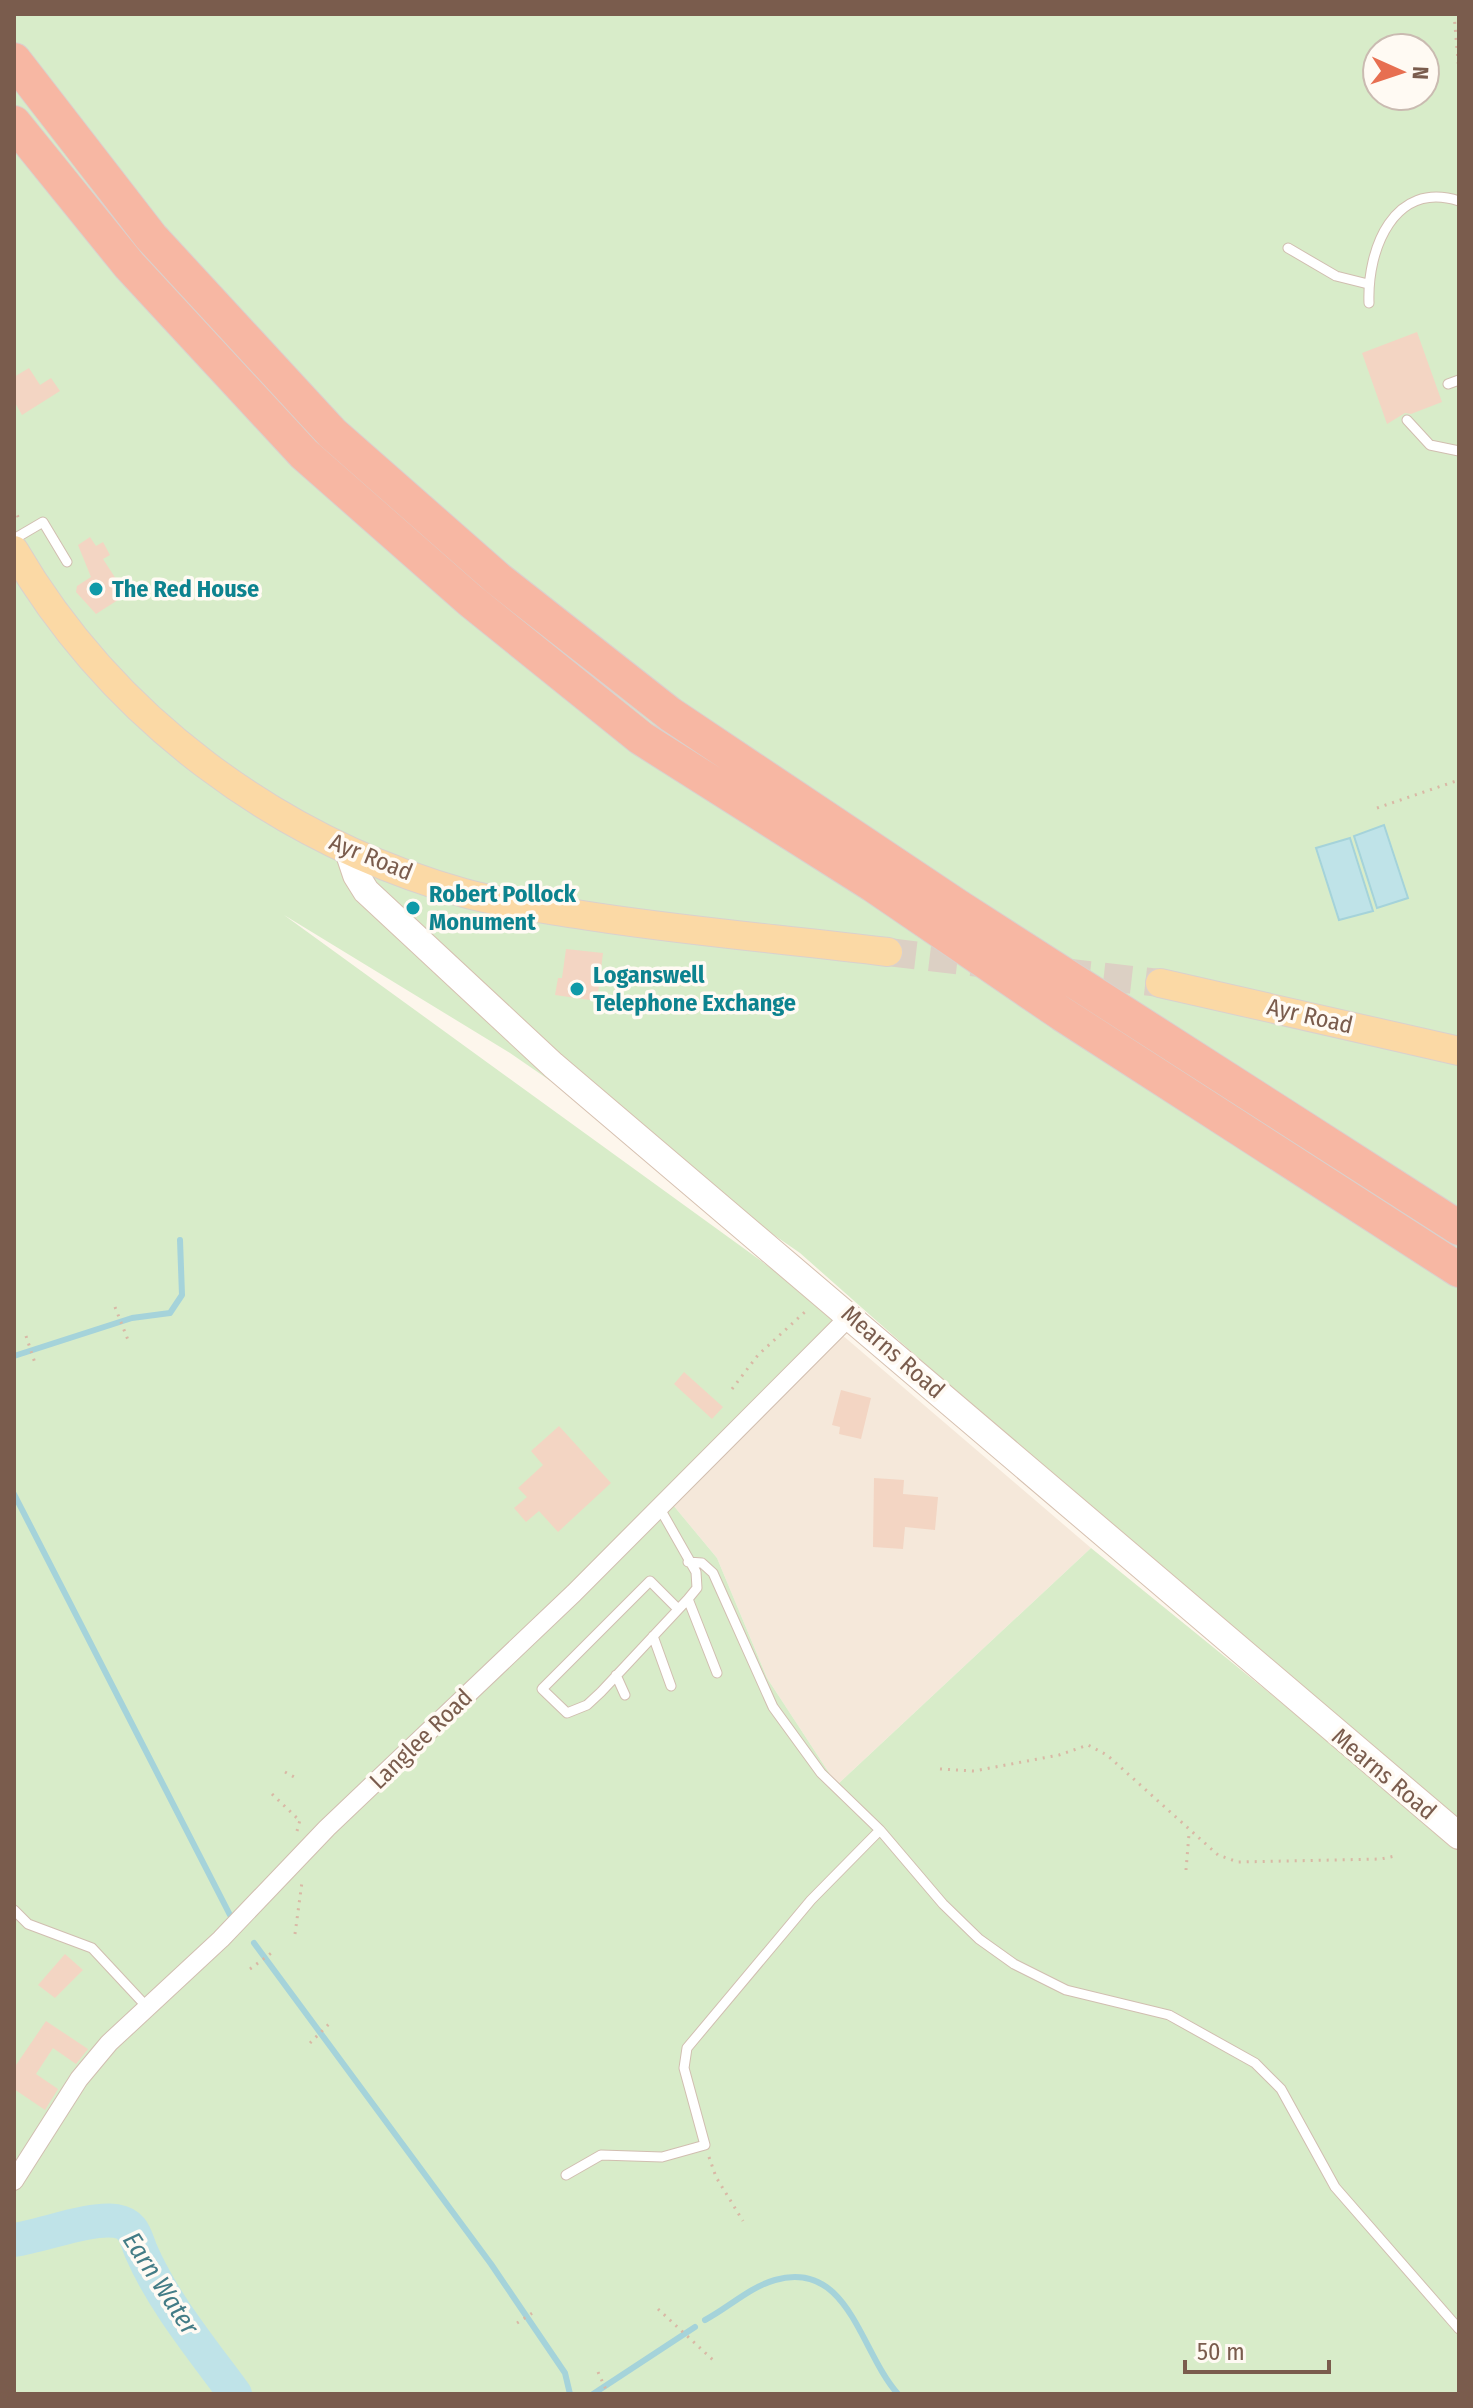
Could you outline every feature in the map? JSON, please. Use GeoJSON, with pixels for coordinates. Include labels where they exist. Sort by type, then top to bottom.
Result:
{"type":"FeatureCollection","features":[{"type":"Feature","properties":{"kind":"highway"},"geometry":{"type":"LineString","coordinates":[[14,60],[151,237],[332,433],[498,579],[670,714],[944,897],[1459,1228]]}},
{"type":"Feature","properties":{"kind":"highway"},"geometry":{"type":"LineString","coordinates":[[14,123],[129,265],[304,454],[471,601],[641,738],[873,885],[1062,1014],[1459,1270]]}},
{"type":"Feature","properties":{"kind":"main road","name":"Ayr Road"},"geometry":{"type":"LineString","coordinates":[[19,541],[39,593],[115,686],[199,762],[283,819],[348,851],[464,893],[551,910],[625,922],[888,952]]}},
{"type":"Feature","properties":{"kind":"main road","name":"Ayr Road"},"geometry":{"type":"LineString","coordinates":[[1160,983],[1459,1051]]}},
{"type":"Feature","properties":{"kind":"street","name":"Mearns Road"},"geometry":{"type":"LineString","coordinates":[[348,851],[366,891],[553,1065],[851,1315],[1072,1509],[1459,1836]]}},
{"type":"Feature","properties":{"kind":"street","name":"Langlee Road"},"geometry":{"type":"LineString","coordinates":[[14,2181],[79,2079],[109,2043],[221,1939],[303,1853],[574,1593],[851,1315]]}},
{"type":"Feature","properties":{"kind":"lane"},"geometry":{"type":"LineString","coordinates":[[1369,303],[1368,284],[1381,236],[1399,209],[1421,199],[1446,197],[1459,201]]}},
{"type":"Feature","properties":{"kind":"lane"},"geometry":{"type":"LineString","coordinates":[[1288,248],[1336,276],[1368,284]]}},
{"type":"Feature","properties":{"kind":"lane"},"geometry":{"type":"LineString","coordinates":[[1448,384],[1459,380]]}},
{"type":"Feature","properties":{"kind":"lane"},"geometry":{"type":"LineString","coordinates":[[1407,420],[1430,445],[1459,451]]}},
{"type":"Feature","properties":{"kind":"lane"},"geometry":{"type":"LineString","coordinates":[[14,539],[19,541],[43,522],[67,562]]}},
{"type":"Feature","properties":{"kind":"lane"},"geometry":{"type":"LineString","coordinates":[[659,1507],[696,1572],[697,1588],[688,1599],[587,1705],[567,1713],[542,1689],[650,1581],[678,1609]]}},
{"type":"Feature","properties":{"kind":"lane"},"geometry":{"type":"LineString","coordinates":[[688,1562],[702,1563],[713,1573],[773,1707],[821,1773],[880,1830],[961,1921],[1014,1964],[1066,1990],[1169,2015],[1255,2063],[1281,2089],[1335,2187],[1459,2329]]}},
{"type":"Feature","properties":{"kind":"lane"},"geometry":{"type":"LineString","coordinates":[[688,1599],[717,1673]]}},
{"type":"Feature","properties":{"kind":"lane"},"geometry":{"type":"LineString","coordinates":[[653,1636],[671,1686]]}},
{"type":"Feature","properties":{"kind":"lane"},"geometry":{"type":"LineString","coordinates":[[616,1675],[625,1695]]}},
{"type":"Feature","properties":{"kind":"lane"},"geometry":{"type":"LineString","coordinates":[[566,2175],[601,2155],[662,2157],[705,2145],[684,2068],[687,2048],[811,1900],[880,1830]]}},
{"type":"Feature","properties":{"kind":"lane"},"geometry":{"type":"LineString","coordinates":[[14,1910],[28,1924],[92,1948],[147,2007]]}},
{"type":"Feature","properties":{"kind":"path"},"geometry":{"type":"LineString","coordinates":[[1454,14],[1459,72]]}},
{"type":"Feature","properties":{"kind":"path"},"geometry":{"type":"LineString","coordinates":[[14,508],[19,541]]}},
{"type":"Feature","properties":{"kind":"path"},"geometry":{"type":"LineString","coordinates":[[1377,808],[1459,780]]}},
{"type":"Feature","properties":{"kind":"path"},"geometry":{"type":"LineString","coordinates":[[732,1389],[758,1355],[825,1294]]}},
{"type":"Feature","properties":{"kind":"path"},"geometry":{"type":"LineString","coordinates":[[115,1308],[128,1340]]}},
{"type":"Feature","properties":{"kind":"path"},"geometry":{"type":"LineString","coordinates":[[26,1337],[35,1363]]}},
{"type":"Feature","properties":{"kind":"path"},"geometry":{"type":"LineString","coordinates":[[940,1769],[974,1771],[1059,1755],[1088,1745],[1107,1755],[1189,1833],[1218,1855],[1238,1862],[1381,1859],[1395,1856]]}},
{"type":"Feature","properties":{"kind":"path"},"geometry":{"type":"LineString","coordinates":[[285,1772],[296,1778]]}},
{"type":"Feature","properties":{"kind":"path"},"geometry":{"type":"LineString","coordinates":[[272,1794],[299,1820]]}},
{"type":"Feature","properties":{"kind":"path"},"geometry":{"type":"LineString","coordinates":[[1186,1870],[1189,1833]]}},
{"type":"Feature","properties":{"kind":"path"},"geometry":{"type":"LineString","coordinates":[[295,1934],[303,1853]]}},
{"type":"Feature","properties":{"kind":"path"},"geometry":{"type":"LineString","coordinates":[[252,1967],[274,1951]]}},
{"type":"Feature","properties":{"kind":"path"},"geometry":{"type":"LineString","coordinates":[[310,2042],[329,2024]]}},
{"type":"Feature","properties":{"kind":"path"},"geometry":{"type":"LineString","coordinates":[[705,2145],[716,2177],[743,2221]]}},
{"type":"Feature","properties":{"kind":"path"},"geometry":{"type":"LineString","coordinates":[[658,2309],[713,2360]]}},
{"type":"Feature","properties":{"kind":"path"},"geometry":{"type":"LineString","coordinates":[[517,2323],[537,2310]]}},
{"type":"Feature","properties":{"kind":"path"},"geometry":{"type":"LineString","coordinates":[[599,2374],[608,2394]]}},
{"type":"Feature","properties":{"kind":"shaded area"},"geometry":{"type":"Polygon","coordinates":[[[841,1334],[1091,1548],[837,1785],[767,1678],[717,1558],[673,1505],[841,1334]]]}},
{"type":"Feature","properties":{"kind":"green space"},"geometry":{"type":"Polygon","coordinates":[[[14,14],[1459,14],[1459,1823],[1079,1500],[800,1253],[510,1053],[284,915],[848,1324],[673,1505],[717,1558],[767,1678],[837,1785],[1091,1548],[1459,1847],[1459,2394],[14,2394],[14,14]]]}},
{"type":"Feature","properties":{"kind":"water"},"geometry":{"type":"Polygon","coordinates":[[[1384,825],[1408,898],[1377,908],[1354,836],[1384,825]]]}},
{"type":"Feature","properties":{"kind":"water"},"geometry":{"type":"Polygon","coordinates":[[[1350,838],[1373,911],[1339,920],[1316,848],[1350,838]]]}},
{"type":"Feature","properties":{"kind":"building"},"geometry":{"type":"Polygon","coordinates":[[[1417,332],[1442,402],[1411,414],[1405,413],[1387,424],[1362,353],[1417,332]]]}},
{"type":"Feature","properties":{"kind":"building"},"geometry":{"type":"Polygon","coordinates":[[[29,368],[40,385],[51,378],[60,391],[22,415],[14,401],[14,377],[29,368]]]}},
{"type":"Feature","properties":{"kind":"building"},"geometry":{"type":"Polygon","coordinates":[[[90,537],[96,546],[103,542],[110,555],[103,559],[116,579],[111,582],[121,598],[96,614],[76,592],[77,586],[91,577],[78,545],[90,537]]]}},
{"type":"Feature","properties":{"kind":"building"},"geometry":{"type":"Polygon","coordinates":[[[566,949],[603,953],[597,1001],[555,995],[558,978],[562,978],[566,949]]]}},
{"type":"Feature","properties":{"kind":"building"},"geometry":{"type":"Polygon","coordinates":[[[684,1372],[723,1407],[712,1419],[674,1384],[684,1372]]]}},
{"type":"Feature","properties":{"kind":"building"},"geometry":{"type":"Polygon","coordinates":[[[841,1390],[871,1398],[861,1439],[839,1434],[840,1427],[832,1425],[841,1390]]]}},
{"type":"Feature","properties":{"kind":"building"},"geometry":{"type":"Polygon","coordinates":[[[559,1426],[611,1483],[558,1532],[539,1511],[526,1522],[514,1508],[527,1497],[518,1488],[543,1465],[531,1451],[559,1426]]]}},
{"type":"Feature","properties":{"kind":"building"},"geometry":{"type":"Polygon","coordinates":[[[874,1478],[904,1480],[903,1494],[938,1497],[935,1530],[905,1527],[903,1549],[873,1547],[874,1478]]]}},
{"type":"Feature","properties":{"kind":"building"},"geometry":{"type":"Polygon","coordinates":[[[65,1954],[83,1970],[55,1998],[38,1985],[65,1954]]]}},
{"type":"Feature","properties":{"kind":"building"},"geometry":{"type":"Polygon","coordinates":[[[46,2021],[88,2049],[76,2064],[53,2048],[36,2074],[58,2089],[45,2110],[14,2089],[14,2068],[46,2021]]]}},
{"type":"Feature","properties":{"kind":"waterway"},"geometry":{"type":"LineString","coordinates":[[14,1356],[132,1318],[170,1313],[182,1295],[180,1240]]}},
{"type":"Feature","properties":{"kind":"waterway"},"geometry":{"type":"LineString","coordinates":[[14,1494],[230,1915]]}},
{"type":"Feature","properties":{"kind":"waterway"},"geometry":{"type":"LineString","coordinates":[[254,1943],[491,2264],[565,2373],[570,2394]]}},
{"type":"Feature","properties":{"kind":"waterway","name":"Earn Water"},"geometry":{"type":"LineString","coordinates":[[14,2240],[93,2222],[116,2221],[127,2225],[172,2307],[235,2394]]}},
{"type":"Feature","properties":{"kind":"waterway"},"geometry":{"type":"LineString","coordinates":[[705,2320],[775,2280],[800,2277],[820,2283],[850,2313],[898,2394]]}},
{"type":"Feature","properties":{"kind":"waterway"},"geometry":{"type":"LineString","coordinates":[[593,2394],[695,2327]]}},
{"type":"Feature","properties":{"kind":"tunnel"},"geometry":{"type":"LineString","coordinates":[[888,952],[988,964]]}},
{"type":"Feature","properties":{"kind":"tunnel"},"geometry":{"type":"LineString","coordinates":[[1062,972],[1160,983]]}},
{"type":"Feature","properties":{"kind":"place","name":"The Red House"},"geometry":{"type":"Point","coordinates":[96,589]}},
{"type":"Feature","properties":{"kind":"place","name":"Robert Pollock Monument"},"geometry":{"type":"Point","coordinates":[413,908]}},
{"type":"Feature","properties":{"kind":"place","name":"Loganswell Telephone Exchange"},"geometry":{"type":"Point","coordinates":[577,989]}}]}
